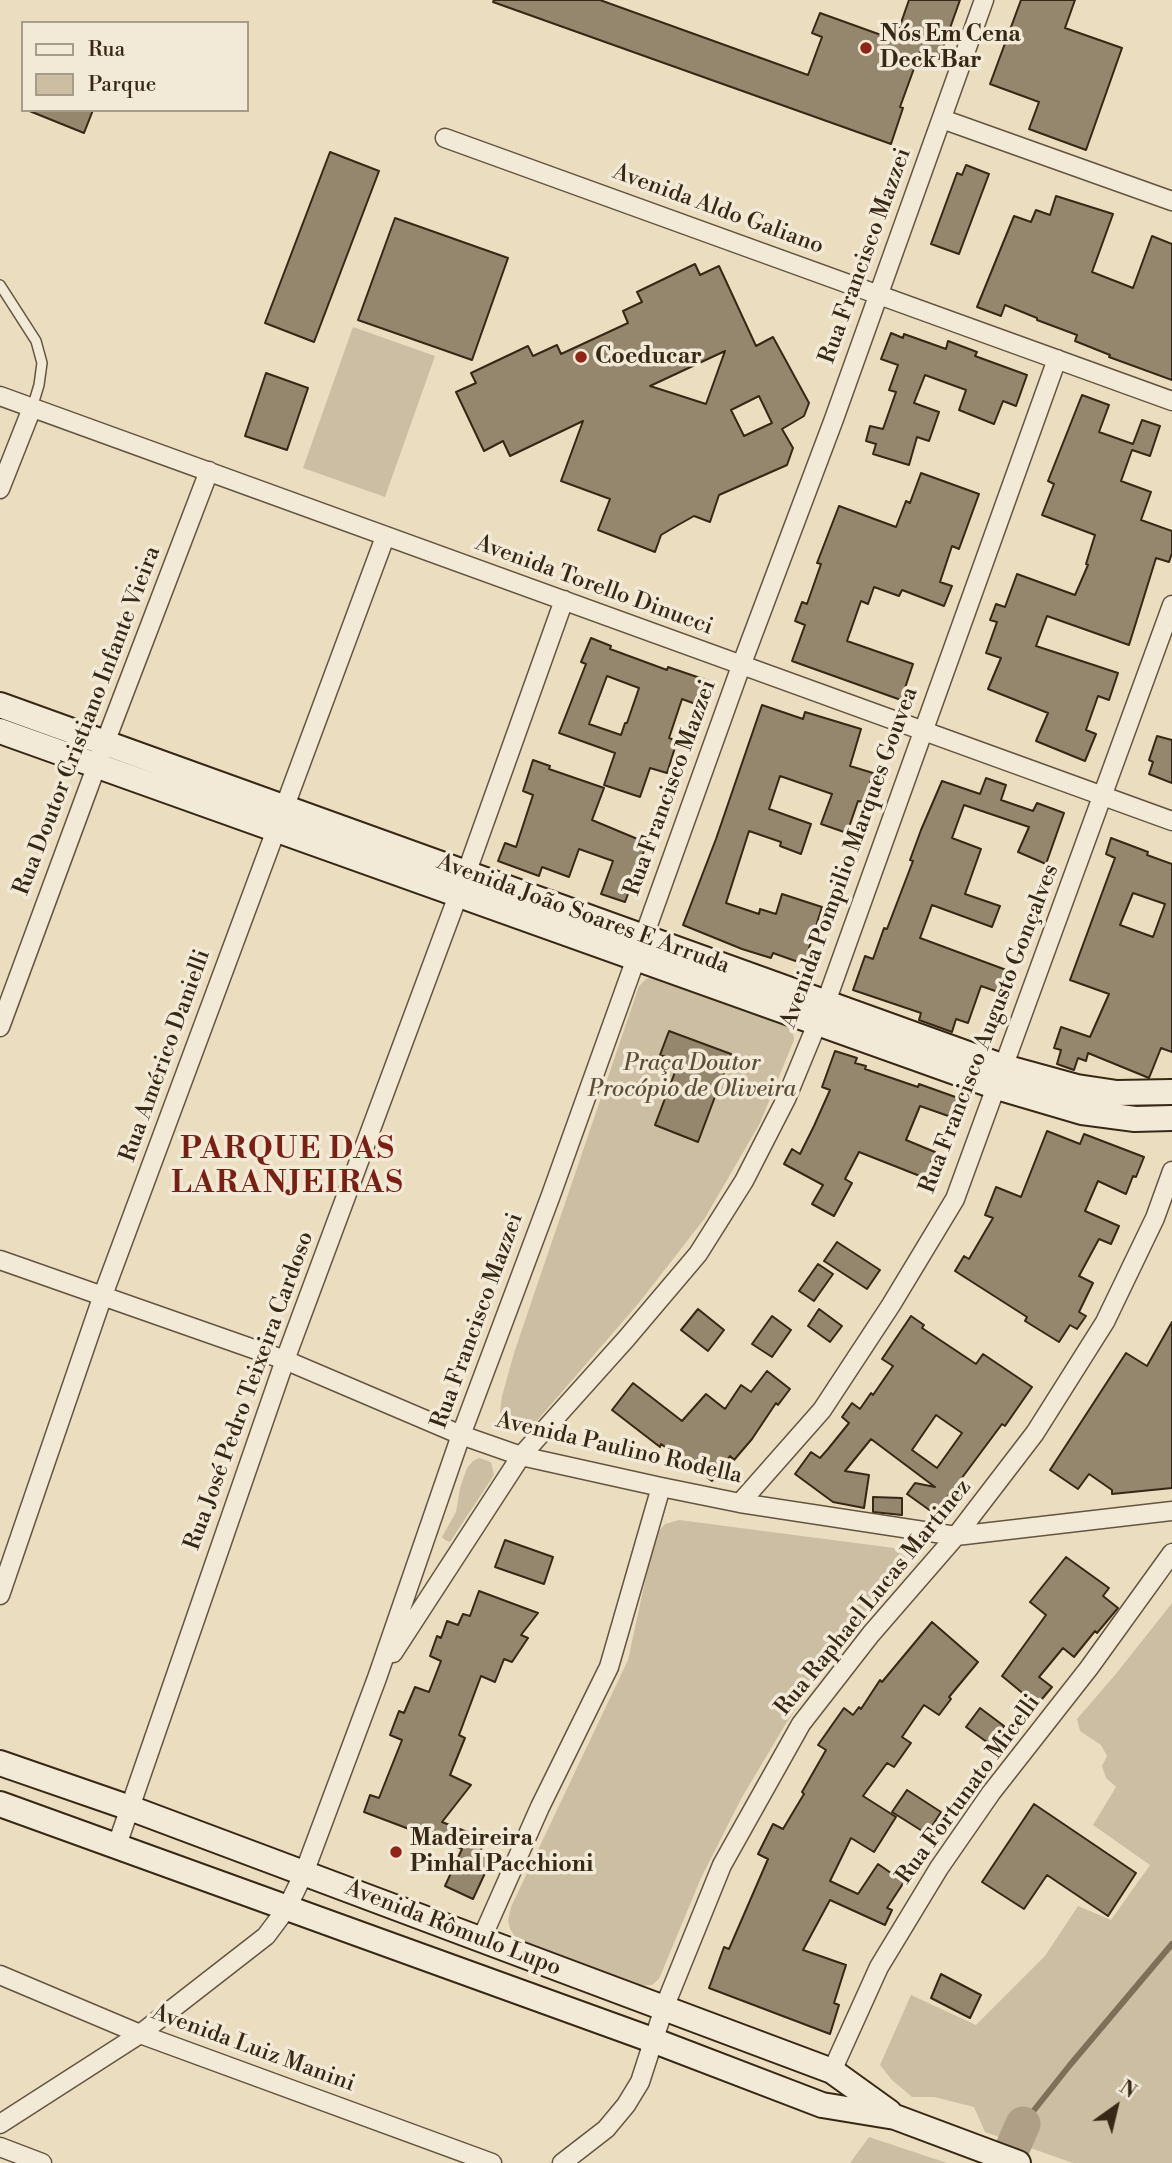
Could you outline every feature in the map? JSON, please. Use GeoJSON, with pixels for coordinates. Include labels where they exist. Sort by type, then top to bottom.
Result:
{"type":"FeatureCollection","features":[{"type":"Feature","properties":{"kind":"street","name":"Rua Francisco Mazzei"},"geometry":{"type":"LineString","coordinates":[[0,2124],[140,2034],[266,1936],[287,1908],[304,1873],[984,0]]}},
{"type":"Feature","properties":{"kind":"street"},"geometry":{"type":"LineString","coordinates":[[942,119],[1172,201]]}},
{"type":"Feature","properties":{"kind":"street","name":"Avenida Aldo Galiano"},"geometry":{"type":"LineString","coordinates":[[444,138],[1172,401]]}},
{"type":"Feature","properties":{"kind":"street","name":"Avenida Pompilio Marques Gouvea"},"geometry":{"type":"LineString","coordinates":[[377,1678],[521,1456],[698,1254],[750,1169],[786,1099],[822,1012],[1057,359]]}},
{"type":"Feature","properties":{"kind":"street","name":"Avenida Torello Dinucci"},"geometry":{"type":"LineString","coordinates":[[0,396],[1172,821]]}},
{"type":"Feature","properties":{"kind":"street"},"geometry":{"type":"LineString","coordinates":[[0,489],[32,408]]}},
{"type":"Feature","properties":{"kind":"street","name":"Rua Doutor Cristiano Infante Vieira"},"geometry":{"type":"LineString","coordinates":[[0,1027],[209,471]]}},
{"type":"Feature","properties":{"kind":"street","name":"Rua Américo Danielli"},"geometry":{"type":"LineString","coordinates":[[0,1595],[103,1295],[385,537]]}},
{"type":"Feature","properties":{"kind":"street","name":"Rua José Pedro Teixeira Cardoso"},"geometry":{"type":"LineString","coordinates":[[117,1845],[285,1360],[462,884],[564,600]]}},
{"type":"Feature","properties":{"kind":"street","name":"Rua Francisco Augusto Gonçalves"},"geometry":{"type":"LineString","coordinates":[[740,1503],[822,1410],[891,1305],[955,1199],[1172,605]]}},
{"type":"Feature","properties":{"kind":"street","name":"Avenida João Soares E Arruda"},"geometry":{"type":"LineString","coordinates":[[0,705],[101,754],[276,830],[462,884],[1001,1077],[1082,1112],[1135,1119],[1172,1118]]}},
{"type":"Feature","properties":{"kind":"street","name":"Avenida João Soares E Arruda"},"geometry":{"type":"LineString","coordinates":[[0,731],[101,754],[284,806],[462,884]]}},
{"type":"Feature","properties":{"kind":"street","name":"Avenida João Soares E Arruda"},"geometry":{"type":"LineString","coordinates":[[1001,1077],[1046,1080],[1104,1091],[1172,1092]]}},
{"type":"Feature","properties":{"kind":"street","name":"Rua Raphael Lucas Martinez"},"geometry":{"type":"LineString","coordinates":[[562,2163],[606,2129],[626,2105],[640,2082],[664,2008],[722,1865],[801,1724],[871,1634],[956,1536],[1035,1433],[1105,1322],[1155,1218],[1172,1171]]}},
{"type":"Feature","properties":{"kind":"street","name":"Avenida Paulino Rodella"},"geometry":{"type":"LineString","coordinates":[[0,1260],[285,1360],[461,1435],[521,1456],[661,1487],[740,1503],[956,1536],[1172,1511]]}},
{"type":"Feature","properties":{"kind":"street"},"geometry":{"type":"LineString","coordinates":[[481,1940],[540,1807],[610,1667],[661,1487]]}},
{"type":"Feature","properties":{"kind":"street","name":"Rua Fortunato Micelli"},"geometry":{"type":"LineString","coordinates":[[832,2071],[879,1967],[939,1868],[991,1793],[1089,1668],[1172,1553]]}},
{"type":"Feature","properties":{"kind":"street","name":"Avenida Rômulo Lupo"},"geometry":{"type":"LineString","coordinates":[[0,1763],[130,1808],[832,2071],[895,2117]]}},
{"type":"Feature","properties":{"kind":"street","name":"Avenida Rômulo Lupo"},"geometry":{"type":"LineString","coordinates":[[0,1804],[655,2041],[822,2105],[895,2117],[1018,2163]]}},
{"type":"Feature","properties":{"kind":"street","name":"Avenida Luiz Manini"},"geometry":{"type":"LineString","coordinates":[[0,1975],[140,2034],[492,2163]]}},
{"type":"Feature","properties":{"kind":"street"},"geometry":{"type":"LineString","coordinates":[[0,2147],[42,2163]]}},
{"type":"Feature","properties":{"kind":"lane"},"geometry":{"type":"LineString","coordinates":[[0,285],[36,341],[43,363],[32,408]]}},
{"type":"Feature","properties":{"kind":"green space"},"geometry":{"type":"Polygon","coordinates":[[[353,327],[435,356],[385,497],[303,468],[353,327]]]}},
{"type":"Feature","properties":{"kind":"green space","name":"Praça Doutor Procópio de Oliveira"},"geometry":{"type":"Polygon","coordinates":[[[656,975],[784,1021],[793,1030],[794,1040],[760,1123],[705,1218],[638,1304],[535,1423],[520,1431],[505,1427],[500,1413],[502,1396],[515,1350],[639,986],[656,975]]]}},
{"type":"Feature","properties":{"kind":"green space"},"geometry":{"type":"Polygon","coordinates":[[[479,1458],[491,1462],[494,1475],[450,1542],[442,1537],[456,1512],[467,1468],[479,1458]]]}},
{"type":"Feature","properties":{"kind":"green space"},"geometry":{"type":"Polygon","coordinates":[[[679,1520],[894,1548],[905,1557],[906,1569],[834,1652],[785,1725],[741,1799],[701,1878],[659,1979],[652,1985],[640,1986],[517,1940],[508,1920],[511,1907],[628,1660],[655,1535],[665,1524],[679,1520]]]}},
{"type":"Feature","properties":{"kind":"green space"},"geometry":{"type":"Polygon","coordinates":[[[1172,1603],[1172,2163],[1073,2163],[985,2132],[974,2107],[934,2097],[912,2097],[892,2080],[880,2065],[911,1995],[976,2025],[1045,1956],[1078,1906],[1111,1920],[1150,1865],[1093,1825],[1116,1787],[1106,1778],[1102,1766],[1107,1756],[1101,1745],[1080,1731],[1077,1719],[1172,1603]]]}},
{"type":"Feature","properties":{"kind":"green space"},"geometry":{"type":"Polygon","coordinates":[[[869,2137],[947,2163],[850,2163],[869,2137]]]}},
{"type":"Feature","properties":{"kind":"building"},"geometry":{"type":"Polygon","coordinates":[[[600,0],[808,75],[822,37],[812,33],[820,13],[895,40],[909,0],[960,0],[939,59],[920,52],[900,107],[903,108],[891,144],[493,2],[600,0]]]}},
{"type":"Feature","properties":{"kind":"building"},"geometry":{"type":"Polygon","coordinates":[[[1021,0],[1075,0],[1065,28],[1122,48],[1086,150],[1029,129],[1039,102],[990,84],[1021,0]]]}},
{"type":"Feature","properties":{"kind":"building"},"geometry":{"type":"Polygon","coordinates":[[[32,112],[92,112],[84,133],[32,112]]]}},
{"type":"Feature","properties":{"kind":"building"},"geometry":{"type":"Polygon","coordinates":[[[330,152],[379,171],[314,342],[265,323],[330,152]]]}},
{"type":"Feature","properties":{"kind":"building"},"geometry":{"type":"Polygon","coordinates":[[[966,165],[989,174],[959,254],[931,244],[957,173],[962,175],[966,165]]]}},
{"type":"Feature","properties":{"kind":"building"},"geometry":{"type":"Polygon","coordinates":[[[1056,196],[1113,214],[1092,272],[1133,288],[1152,236],[1172,244],[1172,380],[1109,357],[1110,355],[1075,341],[1077,335],[1005,305],[1001,316],[977,307],[1014,216],[1031,222],[1036,210],[1050,215],[1056,196]]]}},
{"type":"Feature","properties":{"kind":"building"},"geometry":{"type":"Polygon","coordinates":[[[395,218],[508,258],[472,360],[358,320],[395,218]]]}},
{"type":"Feature","properties":{"kind":"building"},"geometry":{"type":"Polygon","coordinates":[[[695,264],[700,275],[719,266],[756,346],[773,337],[809,403],[804,416],[782,429],[793,448],[787,465],[719,495],[710,522],[694,516],[661,535],[655,552],[598,530],[610,499],[561,481],[583,421],[510,456],[503,441],[484,451],[456,392],[476,383],[471,373],[528,346],[533,356],[557,345],[561,354],[628,323],[623,311],[642,302],[637,292],[695,264]],[[725,351],[650,386],[706,404],[725,351]],[[759,396],[731,410],[744,436],[772,423],[759,396]]]}},
{"type":"Feature","properties":{"kind":"building"},"geometry":{"type":"Polygon","coordinates":[[[891,333],[903,338],[904,334],[946,349],[948,341],[977,352],[975,356],[1027,375],[1016,406],[1003,401],[994,424],[959,410],[966,390],[925,375],[914,403],[939,412],[929,441],[917,437],[909,465],[873,454],[876,444],[866,441],[870,426],[883,429],[896,392],[889,390],[898,365],[881,359],[891,333]]]}},
{"type":"Feature","properties":{"kind":"building"},"geometry":{"type":"Polygon","coordinates":[[[266,373],[308,388],[287,450],[245,436],[266,373]]]}},
{"type":"Feature","properties":{"kind":"building"},"geometry":{"type":"Polygon","coordinates":[[[1082,395],[1109,405],[1099,432],[1133,444],[1142,420],[1160,426],[1150,456],[1132,450],[1121,481],[1151,492],[1141,520],[1172,531],[1172,553],[1169,562],[1156,558],[1129,645],[1047,616],[1036,646],[1118,673],[1109,700],[1098,696],[1086,730],[1096,734],[1085,761],[1036,741],[1048,713],[988,689],[1001,658],[986,653],[997,622],[990,620],[996,604],[1005,607],[1017,574],[1075,595],[1088,565],[1086,564],[1095,535],[1042,515],[1054,484],[1048,481],[1082,395]]]}},
{"type":"Feature","properties":{"kind":"building"},"geometry":{"type":"Polygon","coordinates":[[[921,473],[979,494],[959,549],[952,546],[940,582],[952,586],[944,606],[902,590],[899,596],[874,587],[868,604],[861,601],[847,641],[913,664],[901,700],[792,661],[805,625],[795,621],[802,602],[807,604],[821,564],[817,563],[839,506],[896,527],[906,501],[910,503],[921,473]]]}},
{"type":"Feature","properties":{"kind":"building"},"geometry":{"type":"Polygon","coordinates":[[[591,638],[611,646],[610,649],[667,670],[668,667],[709,681],[701,706],[682,699],[669,738],[677,741],[667,773],[650,768],[640,797],[604,785],[615,753],[559,733],[586,664],[581,662],[591,638]],[[607,676],[589,724],[621,735],[639,688],[607,676]]]}},
{"type":"Feature","properties":{"kind":"building"},"geometry":{"type":"Polygon","coordinates":[[[762,705],[803,719],[805,712],[861,729],[850,766],[873,773],[864,802],[858,801],[847,833],[821,824],[832,794],[780,776],[769,809],[811,824],[801,854],[780,846],[781,842],[749,831],[726,903],[759,914],[760,909],[776,914],[782,894],[822,907],[804,964],[773,953],[771,958],[742,949],[683,925],[762,705]]]}},
{"type":"Feature","properties":{"kind":"building"},"geometry":{"type":"Polygon","coordinates":[[[1157,736],[1172,740],[1172,783],[1149,774],[1153,762],[1149,760],[1157,736]]]}},
{"type":"Feature","properties":{"kind":"building"},"geometry":{"type":"Polygon","coordinates":[[[533,760],[550,766],[549,769],[604,788],[592,820],[647,843],[625,902],[601,894],[613,861],[579,849],[569,877],[542,867],[539,876],[498,861],[505,843],[516,847],[533,795],[523,791],[533,760]]]}},
{"type":"Feature","properties":{"kind":"building"},"geometry":{"type":"Polygon","coordinates":[[[986,778],[1006,785],[1001,800],[1033,811],[1037,803],[1064,813],[1046,864],[1018,852],[1029,827],[964,805],[952,838],[981,849],[965,894],[1000,906],[992,927],[932,905],[920,938],[1009,971],[1001,993],[981,986],[968,1023],[956,1019],[952,1032],[919,1020],[921,1013],[853,990],[865,956],[873,959],[884,928],[887,929],[913,861],[910,860],[921,830],[942,781],[980,794],[986,778]]]}},
{"type":"Feature","properties":{"kind":"building"},"geometry":{"type":"Polygon","coordinates":[[[1111,838],[1172,864],[1172,1052],[1161,1048],[1149,1078],[1088,1053],[1086,1061],[1078,1058],[1074,1070],[1057,1064],[1061,1050],[1054,1048],[1061,1027],[1090,1037],[1109,994],[1070,980],[1115,858],[1106,854],[1111,838]],[[1133,893],[1120,925],[1153,937],[1165,904],[1133,893]]]}},
{"type":"Feature","properties":{"kind":"building"},"geometry":{"type":"Polygon","coordinates":[[[669,1031],[731,1054],[698,1142],[655,1125],[675,1072],[667,1069],[671,1059],[660,1055],[669,1031]]]}},
{"type":"Feature","properties":{"kind":"building"},"geometry":{"type":"Polygon","coordinates":[[[835,1051],[857,1058],[855,1063],[866,1066],[865,1069],[961,1099],[954,1118],[920,1106],[906,1140],[935,1152],[925,1178],[859,1152],[845,1179],[852,1183],[834,1216],[812,1204],[823,1185],[784,1164],[792,1149],[800,1154],[814,1126],[830,1090],[822,1087],[835,1051]]]}},
{"type":"Feature","properties":{"kind":"building"},"geometry":{"type":"Polygon","coordinates":[[[1047,1131],[1080,1144],[1084,1134],[1144,1157],[1126,1194],[1098,1181],[1085,1211],[1119,1226],[1111,1244],[1099,1239],[1079,1276],[1093,1283],[1079,1312],[1086,1316],[1077,1329],[1070,1325],[1059,1342],[1025,1321],[1027,1317],[955,1271],[964,1256],[969,1259],[993,1218],[985,1215],[996,1187],[1021,1197],[1047,1131]]]}},
{"type":"Feature","properties":{"kind":"building"},"geometry":{"type":"Polygon","coordinates":[[[837,1242],[880,1270],[867,1289],[824,1261],[837,1242]]]}},
{"type":"Feature","properties":{"kind":"building"},"geometry":{"type":"Polygon","coordinates":[[[818,1264],[833,1274],[814,1301],[799,1291],[818,1264]]]}},
{"type":"Feature","properties":{"kind":"building"},"geometry":{"type":"Polygon","coordinates":[[[698,1309],[724,1330],[708,1351],[681,1330],[698,1309]]]}},
{"type":"Feature","properties":{"kind":"building"},"geometry":{"type":"Polygon","coordinates":[[[819,1309],[842,1326],[830,1342],[808,1326],[819,1309]]]}},
{"type":"Feature","properties":{"kind":"building"},"geometry":{"type":"Polygon","coordinates":[[[772,1316],[791,1330],[772,1357],[752,1344],[772,1316]]]}},
{"type":"Feature","properties":{"kind":"building"},"geometry":{"type":"Polygon","coordinates":[[[911,1316],[924,1325],[922,1328],[976,1364],[983,1354],[1032,1387],[1005,1426],[1002,1424],[935,1514],[907,1494],[915,1483],[935,1487],[871,1439],[845,1471],[869,1475],[864,1508],[833,1502],[795,1474],[811,1452],[820,1458],[849,1423],[842,1417],[852,1403],[860,1409],[871,1393],[873,1395],[893,1366],[882,1359],[911,1316]],[[936,1415],[912,1450],[937,1468],[962,1433],[936,1415]]]}},
{"type":"Feature","properties":{"kind":"building"},"geometry":{"type":"Polygon","coordinates":[[[1172,1322],[1172,1488],[1112,1494],[1112,1490],[1089,1474],[1078,1489],[1050,1470],[1126,1353],[1147,1366],[1172,1322]]]}},
{"type":"Feature","properties":{"kind":"building"},"geometry":{"type":"Polygon","coordinates":[[[767,1371],[790,1389],[778,1405],[776,1403],[752,1439],[734,1460],[730,1456],[712,1481],[661,1444],[660,1447],[612,1410],[633,1383],[682,1421],[706,1394],[725,1409],[741,1385],[751,1392],[767,1371]]]}},
{"type":"Feature","properties":{"kind":"building"},"geometry":{"type":"Polygon","coordinates":[[[873,1497],[902,1498],[902,1515],[873,1512],[873,1497]]]}},
{"type":"Feature","properties":{"kind":"building"},"geometry":{"type":"Polygon","coordinates":[[[505,1540],[553,1557],[544,1584],[495,1567],[505,1540]]]}},
{"type":"Feature","properties":{"kind":"building"},"geometry":{"type":"Polygon","coordinates":[[[1066,1557],[1109,1588],[1103,1596],[1118,1608],[1074,1657],[1063,1648],[1039,1677],[1052,1687],[1037,1705],[1002,1676],[1046,1615],[1030,1602],[1066,1557]]]}},
{"type":"Feature","properties":{"kind":"building"},"geometry":{"type":"Polygon","coordinates":[[[479,1591],[538,1613],[521,1635],[528,1638],[512,1662],[504,1659],[495,1682],[481,1676],[459,1735],[465,1738],[450,1775],[471,1785],[442,1822],[485,1839],[480,1852],[492,1858],[473,1899],[445,1886],[462,1849],[364,1812],[370,1795],[379,1798],[402,1740],[390,1735],[399,1711],[404,1713],[415,1687],[429,1692],[441,1661],[430,1656],[437,1636],[441,1638],[447,1621],[458,1625],[463,1614],[470,1616],[479,1591]]]}},
{"type":"Feature","properties":{"kind":"building"},"geometry":{"type":"Polygon","coordinates":[[[932,1622],[978,1662],[949,1697],[951,1699],[939,1715],[924,1705],[902,1737],[911,1743],[894,1767],[887,1763],[863,1796],[896,1817],[874,1852],[851,1838],[830,1881],[858,1894],[878,1864],[904,1882],[887,1908],[892,1910],[885,1925],[830,1900],[803,1950],[846,1965],[834,2003],[839,2005],[830,2034],[709,1988],[724,1947],[729,1949],[768,1859],[758,1854],[773,1824],[783,1829],[804,1794],[802,1792],[826,1750],[818,1745],[844,1708],[853,1715],[859,1707],[861,1709],[880,1680],[882,1682],[932,1622]]]}},
{"type":"Feature","properties":{"kind":"building"},"geometry":{"type":"Polygon","coordinates":[[[980,1708],[1004,1726],[991,1745],[966,1727],[980,1708]]]}},
{"type":"Feature","properties":{"kind":"building"},"geometry":{"type":"Polygon","coordinates":[[[907,1790],[941,1812],[927,1834],[892,1812],[907,1790]]]}},
{"type":"Feature","properties":{"kind":"building"},"geometry":{"type":"Polygon","coordinates":[[[1034,1804],[1136,1873],[1108,1916],[1047,1875],[1024,1909],[982,1882],[1034,1804]]]}},
{"type":"Feature","properties":{"kind":"building"},"geometry":{"type":"Polygon","coordinates":[[[941,1974],[981,1995],[970,2018],[931,1998],[941,1974]]]}},
{"type":"Feature","properties":{"kind":"waterway"},"geometry":{"type":"LineString","coordinates":[[1023,2124],[1172,1944]]}},
{"type":"Feature","properties":{"kind":"waterway"},"geometry":{"type":"LineString","coordinates":[[1006,2163],[1023,2124]]}},
{"type":"Feature","properties":{"kind":"place","name":"Nós Em Cena Deck Bar"},"geometry":{"type":"Point","coordinates":[866,48]}},
{"type":"Feature","properties":{"kind":"place","name":"Coeducar"},"geometry":{"type":"Point","coordinates":[581,357]}},
{"type":"Feature","properties":{"kind":"place","name":"Madeireira Pinhal Pacchioni"},"geometry":{"type":"Point","coordinates":[396,1852]}},
{"type":"Feature","properties":{"kind":"district","name":"PARQUE DAS LARANJEIRAS"},"geometry":{"type":"Point","coordinates":[288,1168]}}]}
